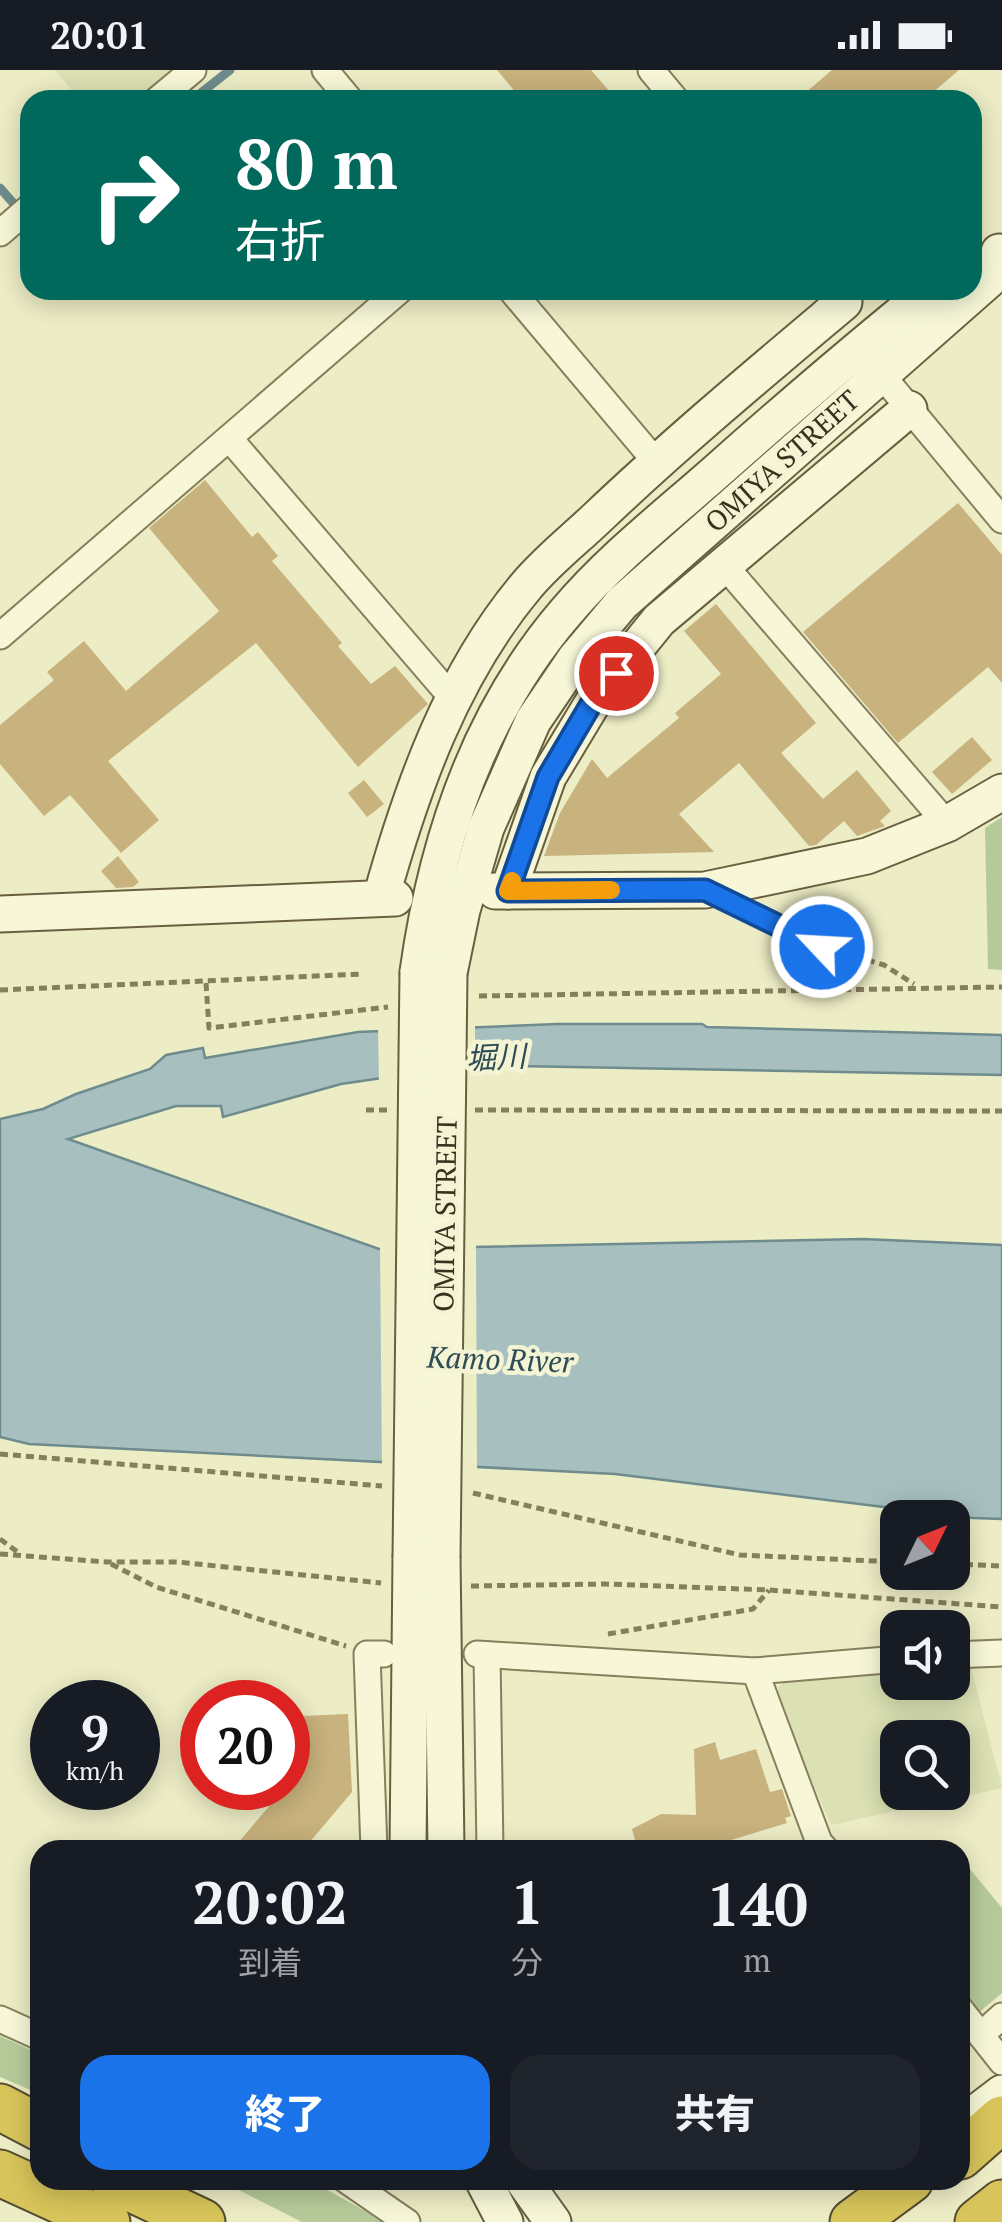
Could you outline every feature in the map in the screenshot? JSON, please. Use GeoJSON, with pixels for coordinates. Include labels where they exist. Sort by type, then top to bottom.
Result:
{"type":"FeatureCollection","features":[{"type":"Feature","properties":{"kind":"highway"},"geometry":{"type":"LineString","coordinates":[[0,2107],[30,2123]]}},
{"type":"Feature","properties":{"kind":"highway"},"geometry":{"type":"LineString","coordinates":[[970,2137],[1002,2116]]}},
{"type":"Feature","properties":{"kind":"highway"},"geometry":{"type":"LineString","coordinates":[[970,2146],[1002,2116]]}},
{"type":"Feature","properties":{"kind":"highway"},"geometry":{"type":"LineString","coordinates":[[0,2128],[30,2142]]}},
{"type":"Feature","properties":{"kind":"highway"},"geometry":{"type":"LineString","coordinates":[[0,2173],[30,2187]]}},
{"type":"Feature","properties":{"kind":"highway"},"geometry":{"type":"LineString","coordinates":[[37,2190],[107,2222]]}},
{"type":"Feature","properties":{"kind":"highway"},"geometry":{"type":"LineString","coordinates":[[135,2190],[202,2222]]}},
{"type":"Feature","properties":{"kind":"highway"},"geometry":{"type":"LineString","coordinates":[[157,2190],[217,2222]]}},
{"type":"Feature","properties":{"kind":"highway"},"geometry":{"type":"LineString","coordinates":[[853,2222],[896,2190]]}},
{"type":"Feature","properties":{"kind":"highway"},"geometry":{"type":"LineString","coordinates":[[886,2222],[922,2190]]}},
{"type":"Feature","properties":{"kind":"highway"},"geometry":{"type":"LineString","coordinates":[[978,2222],[1002,2203]]}},
{"type":"Feature","properties":{"kind":"highway"},"geometry":{"type":"LineString","coordinates":[[0,2205],[40,2222]]}},
{"type":"Feature","properties":{"kind":"street"},"geometry":{"type":"LineString","coordinates":[[169,90],[192,70]]}},
{"type":"Feature","properties":{"kind":"street"},"geometry":{"type":"LineString","coordinates":[[325,70],[342,90]]}},
{"type":"Feature","properties":{"kind":"street"},"geometry":{"type":"LineString","coordinates":[[651,70],[668,90]]}},
{"type":"Feature","properties":{"kind":"street"},"geometry":{"type":"LineString","coordinates":[[0,232],[20,215]]}},
{"type":"Feature","properties":{"kind":"street","name":"OMIYA STREET"},"geometry":{"type":"LineString","coordinates":[[982,285],[993,276],[991,253]]}},
{"type":"Feature","properties":{"kind":"street"},"geometry":{"type":"LineString","coordinates":[[0,636],[388,300]]}},
{"type":"Feature","properties":{"kind":"street"},"geometry":{"type":"LineString","coordinates":[[519,300],[656,462]]}},
{"type":"Feature","properties":{"kind":"street"},"geometry":{"type":"LineString","coordinates":[[0,914],[388,898],[406,806],[480,652],[528,584],[835,300]]}},
{"type":"Feature","properties":{"kind":"street"},"geometry":{"type":"LineString","coordinates":[[842,300],[873,336]]}},
{"type":"Feature","properties":{"kind":"street","name":"OMIYA STREET"},"geometry":{"type":"LineString","coordinates":[[447,980],[426,912],[447,830],[474,759],[521,674],[565,613],[611,566],[918,300]]}},
{"type":"Feature","properties":{"kind":"street","name":"OMIYA STREET"},"geometry":{"type":"LineString","coordinates":[[408,1840],[415,1567],[447,980],[486,828],[533,721],[575,659],[622,603],[965,300]]}},
{"type":"Feature","properties":{"kind":"street"},"geometry":{"type":"LineString","coordinates":[[880,373],[1002,520]]}},
{"type":"Feature","properties":{"kind":"street"},"geometry":{"type":"LineString","coordinates":[[909,408],[659,620],[594,699],[548,777],[502,891],[705,890],[868,856],[947,824],[1002,792]]}},
{"type":"Feature","properties":{"kind":"street"},"geometry":{"type":"LineString","coordinates":[[229,438],[454,700]]}},
{"type":"Feature","properties":{"kind":"street"},"geometry":{"type":"LineString","coordinates":[[724,565],[947,824]]}},
{"type":"Feature","properties":{"kind":"street","name":"OMIYA STREET"},"geometry":{"type":"LineString","coordinates":[[415,1567],[445,1840]]}},
{"type":"Feature","properties":{"kind":"street"},"geometry":{"type":"LineString","coordinates":[[970,1654],[1002,1652]]}},
{"type":"Feature","properties":{"kind":"street"},"geometry":{"type":"LineString","coordinates":[[374,1840],[376,1654]]}},
{"type":"Feature","properties":{"kind":"street"},"geometry":{"type":"LineString","coordinates":[[490,1840],[482,1654],[755,1671],[880,1661]]}},
{"type":"Feature","properties":{"kind":"street"},"geometry":{"type":"LineString","coordinates":[[755,1671],[812,1840]]}},
{"type":"Feature","properties":{"kind":"street"},"geometry":{"type":"LineString","coordinates":[[981,2035],[1002,2016]]}},
{"type":"Feature","properties":{"kind":"street"},"geometry":{"type":"LineString","coordinates":[[0,2018],[30,2032]]}},
{"type":"Feature","properties":{"kind":"street"},"geometry":{"type":"LineString","coordinates":[[970,2021],[1002,2062]]}},
{"type":"Feature","properties":{"kind":"street"},"geometry":{"type":"LineString","coordinates":[[970,2117],[1002,2093]]}},
{"type":"Feature","properties":{"kind":"street"},"geometry":{"type":"LineString","coordinates":[[361,2190],[408,2222]]}},
{"type":"Feature","properties":{"kind":"street"},"geometry":{"type":"LineString","coordinates":[[488,2190],[506,2222]]}},
{"type":"Feature","properties":{"kind":"street"},"geometry":{"type":"LineString","coordinates":[[531,2190],[553,2222]]}},
{"type":"Feature","properties":{"kind":"street"},"geometry":{"type":"LineString","coordinates":[[834,2222],[876,2190]]}},
{"type":"Feature","properties":{"kind":"street"},"geometry":{"type":"LineString","coordinates":[[994,2222],[1002,2215]]}},
{"type":"Feature","properties":{"kind":"lane"},"geometry":{"type":"LineString","coordinates":[[705,890],[822,947]]}},
{"type":"Feature","properties":{"kind":"lane"},"geometry":{"type":"LineString","coordinates":[[796,934],[848,926]]}},
{"type":"Feature","properties":{"kind":"path"},"geometry":{"type":"LineString","coordinates":[[822,947],[884,965],[916,986]]}},
{"type":"Feature","properties":{"kind":"path"},"geometry":{"type":"LineString","coordinates":[[0,990],[362,974]]}},
{"type":"Feature","properties":{"kind":"path"},"geometry":{"type":"LineString","coordinates":[[447,980],[1002,986]]}},
{"type":"Feature","properties":{"kind":"path"},"geometry":{"type":"LineString","coordinates":[[206,982],[208,1028],[404,1005]]}},
{"type":"Feature","properties":{"kind":"path"},"geometry":{"type":"LineString","coordinates":[[366,1110],[406,1110]]}},
{"type":"Feature","properties":{"kind":"path"},"geometry":{"type":"LineString","coordinates":[[465,1110],[1002,1111]]}},
{"type":"Feature","properties":{"kind":"path"},"geometry":{"type":"LineString","coordinates":[[0,1539],[22,1555]]}},
{"type":"Feature","properties":{"kind":"path"},"geometry":{"type":"LineString","coordinates":[[0,1554],[107,1562],[415,1567]]}},
{"type":"Feature","properties":{"kind":"path"},"geometry":{"type":"LineString","coordinates":[[107,1562],[156,1587],[376,1654]]}},
{"type":"Feature","properties":{"kind":"path"},"geometry":{"type":"LineString","coordinates":[[970,1565],[1002,1566]]}},
{"type":"Feature","properties":{"kind":"path"},"geometry":{"type":"LineString","coordinates":[[467,1586],[605,1584],[769,1590],[1002,1607]]}},
{"type":"Feature","properties":{"kind":"path"},"geometry":{"type":"LineString","coordinates":[[590,1637],[754,1609],[769,1590]]}},
{"type":"Feature","properties":{"kind":"green space"},"geometry":{"type":"Polygon","coordinates":[[[55,70],[170,70],[147,90],[72,90],[55,70]]]}},
{"type":"Feature","properties":{"kind":"green space"},"geometry":{"type":"Polygon","coordinates":[[[1002,817],[1002,970],[988,969],[985,828],[1002,817]]]}},
{"type":"Feature","properties":{"kind":"green space"},"geometry":{"type":"Polygon","coordinates":[[[971,1667],[1002,1788],[970,1795],[970,1720],[880,1720],[880,1810],[900,1810],[831,1825],[778,1701],[778,1688],[789,1677],[880,1671],[880,1700],[970,1700],[971,1667]]]}},
{"type":"Feature","properties":{"kind":"green space"},"geometry":{"type":"Polygon","coordinates":[[[970,1869],[1002,1908],[1002,1993],[976,2015],[970,2008],[970,1869]]]}},
{"type":"Feature","properties":{"kind":"green space"},"geometry":{"type":"Polygon","coordinates":[[[0,2036],[30,2050],[30,2090],[0,2077],[0,2036]]]}},
{"type":"Feature","properties":{"kind":"green space"},"geometry":{"type":"Polygon","coordinates":[[[239,2190],[327,2190],[385,2222],[302,2222],[239,2190]]]}},
{"type":"Feature","properties":{"kind":"water"},"geometry":{"type":"Polygon","coordinates":[[[557,1024],[702,1024],[1002,1035],[1002,1075],[516,1066],[430,1071],[341,1084],[223,1117],[221,1106],[176,1106],[68,1139],[379,1249],[863,1239],[1002,1245],[1002,1519],[970,1518],[970,1500],[880,1500],[880,1507],[615,1474],[29,1444],[0,1437],[0,1119],[43,1109],[150,1069],[166,1055],[203,1048],[205,1058],[358,1032],[557,1024]]]}},
{"type":"Feature","properties":{"kind":"pier"},"geometry":{"type":"Polygon","coordinates":[[[475,1023],[475,1074],[379,1084],[378,1027],[475,1023]]]}},
{"type":"Feature","properties":{"kind":"pier"},"geometry":{"type":"Polygon","coordinates":[[[476,1242],[477,1472],[382,1467],[380,1244],[476,1242]]]}},
{"type":"Feature","properties":{"kind":"building"},"geometry":{"type":"Polygon","coordinates":[[[497,70],[591,70],[608,90],[514,90],[497,70]]]}},
{"type":"Feature","properties":{"kind":"building"},"geometry":{"type":"Polygon","coordinates":[[[832,70],[959,70],[936,90],[809,90],[832,70]]]}},
{"type":"Feature","properties":{"kind":"building"},"geometry":{"type":"Polygon","coordinates":[[[205,480],[252,537],[258,532],[278,556],[272,561],[342,643],[338,646],[371,684],[395,666],[428,704],[358,767],[256,643],[108,761],[159,820],[121,853],[70,795],[44,816],[0,764],[0,725],[54,680],[47,672],[84,641],[126,691],[219,611],[149,528],[205,480]]]}},
{"type":"Feature","properties":{"kind":"building"},"geometry":{"type":"Polygon","coordinates":[[[958,503],[1002,555],[1002,683],[988,667],[898,743],[803,632],[958,503]]]}},
{"type":"Feature","properties":{"kind":"building"},"geometry":{"type":"Polygon","coordinates":[[[716,604],[816,723],[781,753],[823,799],[857,770],[891,811],[880,821],[885,826],[857,836],[844,821],[816,845],[809,846],[739,763],[679,814],[714,852],[544,856],[560,813],[592,759],[607,778],[679,718],[675,713],[721,674],[684,631],[716,604]]]}},
{"type":"Feature","properties":{"kind":"building"},"geometry":{"type":"Polygon","coordinates":[[[972,737],[992,760],[952,794],[932,772],[972,737]]]}},
{"type":"Feature","properties":{"kind":"building"},"geometry":{"type":"Polygon","coordinates":[[[364,780],[384,804],[367,817],[348,793],[364,780]]]}},
{"type":"Feature","properties":{"kind":"building"},"geometry":{"type":"Polygon","coordinates":[[[118,856],[139,882],[133,887],[116,888],[101,871],[118,856]]]}},
{"type":"Feature","properties":{"kind":"building"},"geometry":{"type":"Polygon","coordinates":[[[348,1714],[352,1792],[311,1840],[240,1840],[266,1810],[310,1810],[310,1716],[348,1714]]]}},
{"type":"Feature","properties":{"kind":"building"},"geometry":{"type":"Polygon","coordinates":[[[715,1742],[720,1760],[756,1749],[770,1792],[782,1789],[791,1816],[785,1818],[787,1823],[731,1840],[635,1840],[632,1829],[661,1814],[696,1815],[694,1749],[715,1742]]]}},
{"type":"Feature","properties":{"kind":"waterway"},"geometry":{"type":"LineString","coordinates":[[205,90],[230,70]]}},
{"type":"Feature","properties":{"kind":"waterway"},"geometry":{"type":"LineString","coordinates":[[0,188],[20,211]]}},
{"type":"Feature","properties":{"kind":"slow traffic"},"geometry":{"type":"LineString","coordinates":[[512,881],[508,891],[611,890]]}},
{"type":"Feature","properties":{"kind":"route"},"geometry":{"type":"LineString","coordinates":[[616,673],[594,699],[548,777],[508,891],[705,890],[822,947]]}},
{"type":"Feature","properties":{"kind":"water label","name":"堀川"},"geometry":{"type":"Point","coordinates":[496,1058]}},
{"type":"Feature","properties":{"kind":"water label","name":"Kamo River"},"geometry":{"type":"Point","coordinates":[500,1360]}}]}
